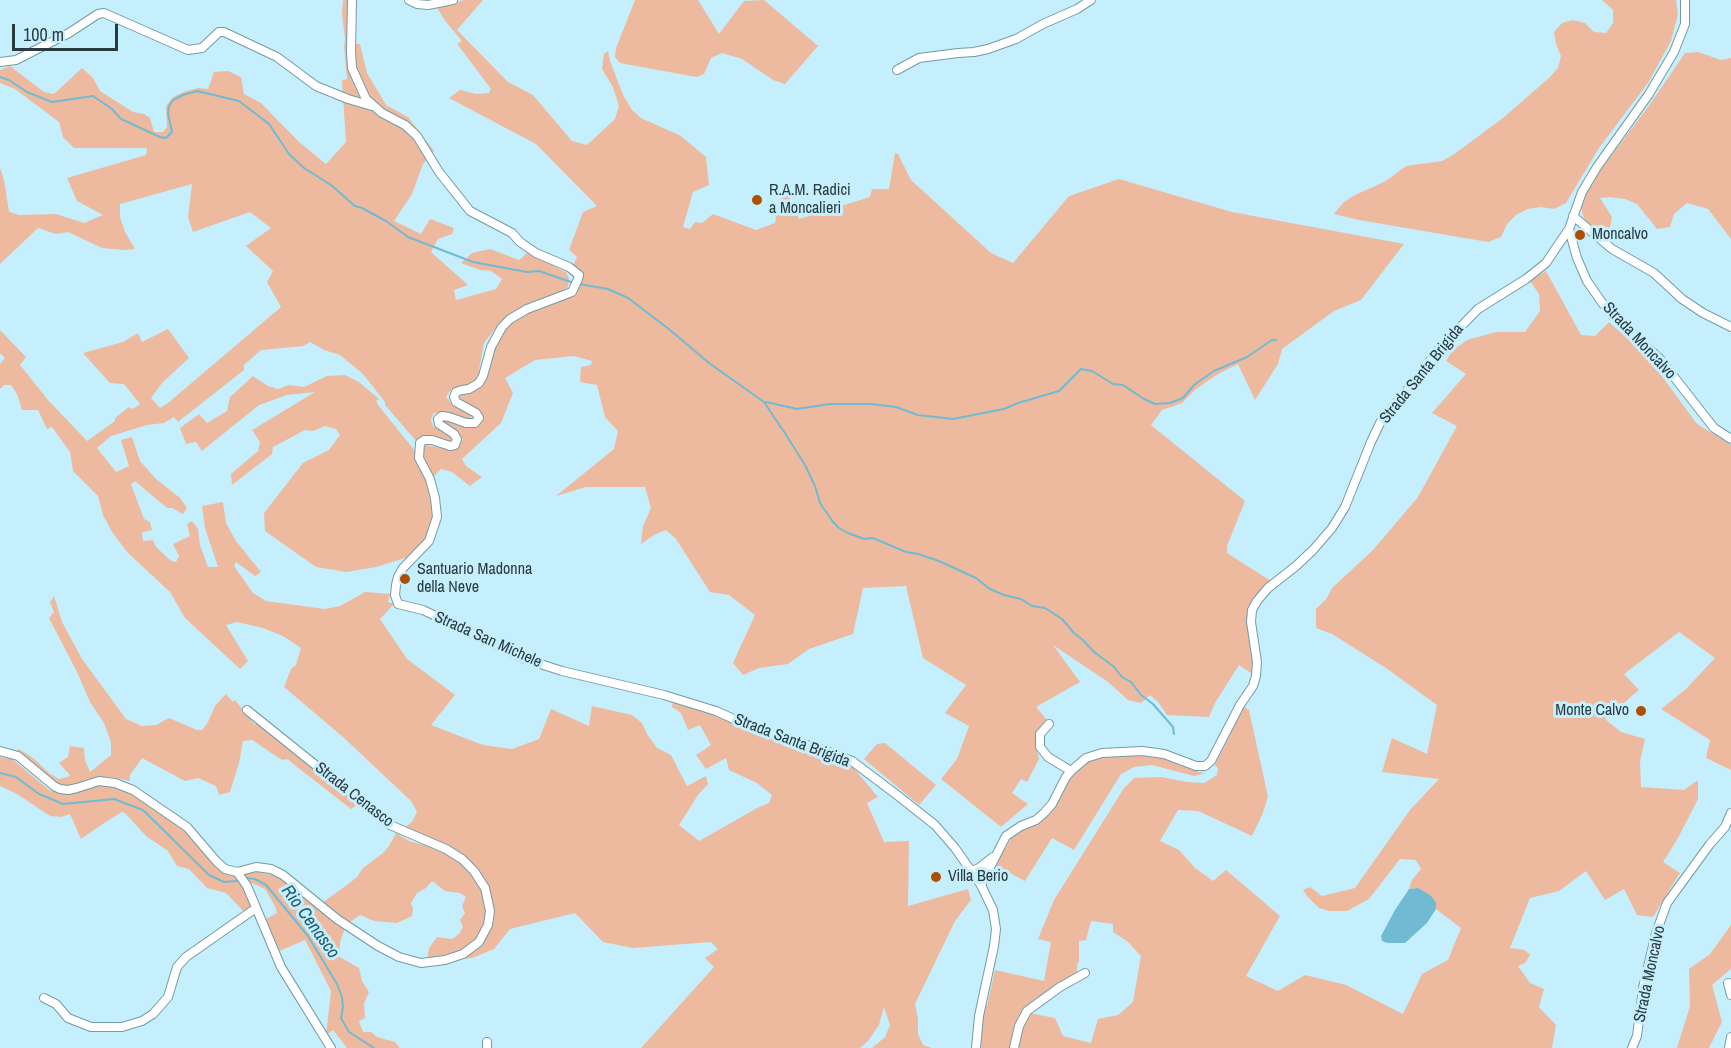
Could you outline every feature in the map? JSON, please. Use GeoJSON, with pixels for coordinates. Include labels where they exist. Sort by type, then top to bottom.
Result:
{"type":"FeatureCollection","features":[{"type":"Feature","properties":{"kind":"street"},"geometry":{"type":"LineString","coordinates":[[352,0],[352,68],[362,92],[372,106]]}},
{"type":"Feature","properties":{"kind":"street"},"geometry":{"type":"LineString","coordinates":[[409,0],[417,4],[428,5],[453,0]]}},
{"type":"Feature","properties":{"kind":"street"},"geometry":{"type":"LineString","coordinates":[[897,70],[919,58],[974,52],[1016,39],[1091,0]]}},
{"type":"Feature","properties":{"kind":"street","name":"Strada Santa Brigida"},"geometry":{"type":"LineString","coordinates":[[981,885],[1006,836],[1021,825],[1036,820],[1052,804],[1071,771],[1086,758],[1094,754],[1116,751],[1143,751],[1164,754],[1196,766],[1205,766],[1211,761],[1240,705],[1253,686],[1256,676],[1257,662],[1251,622],[1252,610],[1257,600],[1313,550],[1332,528],[1345,507],[1381,421],[1420,375],[1436,352],[1478,309],[1526,279],[1546,263],[1569,229],[1582,192],[1649,94],[1674,52],[1685,24],[1685,0]]}},
{"type":"Feature","properties":{"kind":"street"},"geometry":{"type":"LineString","coordinates":[[0,62],[16,60],[69,33],[98,14],[105,13],[189,50],[202,48],[219,32],[224,33],[278,57],[316,86],[372,106]]}},
{"type":"Feature","properties":{"kind":"street","name":"Strada San Michele"},"geometry":{"type":"LineString","coordinates":[[372,106],[405,124],[417,136],[439,172],[470,211],[512,233],[536,253],[569,267],[579,275],[572,292],[527,309],[510,319],[502,327],[491,347],[479,383],[470,389],[456,392],[454,397],[456,402],[476,413],[479,418],[475,423],[466,423],[442,416],[438,419],[439,424],[454,434],[457,439],[455,445],[450,447],[432,440],[424,440],[420,443],[419,458],[430,479],[437,517],[429,541],[403,568],[398,577],[396,600],[400,605],[423,610],[525,659],[562,671],[664,695],[716,711]]}},
{"type":"Feature","properties":{"kind":"street"},"geometry":{"type":"LineString","coordinates":[[1573,216],[1612,249],[1654,273],[1682,299],[1731,327]]}},
{"type":"Feature","properties":{"kind":"street","name":"Strada Moncalvo"},"geometry":{"type":"LineString","coordinates":[[1569,229],[1577,258],[1587,281],[1603,304],[1660,359],[1714,428],[1731,440]]}},
{"type":"Feature","properties":{"kind":"street","name":"Strada Cenasco"},"geometry":{"type":"LineString","coordinates":[[237,872],[256,867],[271,869],[283,875],[336,919],[360,935],[399,957],[421,963],[445,960],[463,954],[479,942],[488,926],[490,910],[484,888],[474,871],[462,859],[447,849],[390,825],[247,710]]}},
{"type":"Feature","properties":{"kind":"street","name":"Strada Santa Brigida"},"geometry":{"type":"LineString","coordinates":[[716,711],[756,729],[852,762],[935,825],[972,871],[993,910],[996,929],[979,1016],[976,1048]]}},
{"type":"Feature","properties":{"kind":"street"},"geometry":{"type":"LineString","coordinates":[[1049,724],[1040,734],[1040,747],[1048,758],[1071,771]]}},
{"type":"Feature","properties":{"kind":"street"},"geometry":{"type":"LineString","coordinates":[[0,751],[18,756],[60,789],[68,790],[99,781],[115,783],[133,790],[187,827],[217,862],[225,869],[237,872],[247,886],[281,968],[331,1048]]}},
{"type":"Feature","properties":{"kind":"street","name":"Strada Moncalvo"},"geometry":{"type":"LineString","coordinates":[[1632,1048],[1637,1036],[1643,988],[1656,933],[1667,903],[1725,827],[1731,813]]}},
{"type":"Feature","properties":{"kind":"street","name":"Strada Santa Brigida"},"geometry":{"type":"LineString","coordinates":[[972,871],[980,868],[999,852]]}},
{"type":"Feature","properties":{"kind":"street"},"geometry":{"type":"LineString","coordinates":[[44,998],[56,1004],[68,1018],[84,1025],[111,1028],[129,1026],[142,1021],[153,1014],[168,997],[177,967],[186,957],[256,908]]}},
{"type":"Feature","properties":{"kind":"street"},"geometry":{"type":"LineString","coordinates":[[1014,1048],[1019,1026],[1027,1011],[1060,987],[1085,973]]}},
{"type":"Feature","properties":{"kind":"street"},"geometry":{"type":"LineString","coordinates":[[1728,982],[1731,995]]}},
{"type":"Feature","properties":{"kind":"street"},"geometry":{"type":"LineString","coordinates":[[1729,1048],[1731,1037]]}},
{"type":"Feature","properties":{"kind":"shaded area"},"geometry":{"type":"Polygon","coordinates":[[[343,0],[349,0],[353,77],[359,75],[354,44],[360,44],[367,73],[386,105],[408,117],[434,151],[423,164],[412,194],[394,221],[421,234],[430,219],[454,228],[452,234],[438,239],[431,252],[468,285],[454,290],[456,300],[496,289],[502,279],[491,271],[480,270],[461,263],[472,253],[490,249],[519,260],[527,253],[566,272],[569,279],[568,287],[556,295],[539,300],[513,313],[498,325],[484,343],[477,381],[468,386],[459,386],[450,391],[446,397],[453,405],[463,409],[471,416],[471,420],[441,413],[434,413],[431,419],[433,426],[453,439],[452,442],[417,442],[385,405],[363,374],[340,355],[310,342],[303,346],[261,350],[244,365],[244,370],[178,422],[174,417],[164,423],[147,425],[111,436],[97,448],[116,472],[129,466],[121,440],[132,437],[140,461],[156,479],[180,498],[187,508],[183,514],[167,508],[135,481],[131,484],[144,519],[150,522],[152,530],[142,532],[143,541],[153,540],[156,547],[171,561],[176,562],[179,556],[173,544],[190,536],[187,524],[192,521],[198,529],[200,545],[208,567],[218,567],[205,528],[202,506],[223,502],[226,523],[236,541],[261,572],[255,576],[236,562],[234,566],[253,593],[266,601],[325,609],[340,606],[365,592],[390,594],[388,602],[394,604],[380,619],[407,659],[455,695],[431,725],[483,745],[512,749],[539,739],[551,709],[589,726],[592,706],[632,715],[642,723],[657,748],[671,755],[687,786],[706,776],[708,784],[698,795],[679,825],[699,841],[769,803],[772,795],[757,783],[729,770],[726,758],[706,769],[696,755],[711,745],[700,725],[688,730],[681,713],[672,707],[673,702],[851,765],[878,797],[867,803],[884,842],[909,841],[908,906],[968,889],[971,900],[955,921],[915,1004],[918,1034],[923,1045],[932,1048],[872,1048],[885,1037],[890,1025],[884,1007],[879,1025],[860,1048],[641,1048],[714,967],[705,958],[718,949],[711,942],[633,948],[603,942],[575,913],[510,929],[494,949],[472,958],[462,959],[482,946],[491,926],[493,911],[476,870],[403,829],[412,822],[417,812],[411,801],[343,737],[284,687],[291,669],[296,665],[301,648],[283,636],[263,628],[237,622],[226,625],[248,661],[240,669],[185,618],[170,592],[128,553],[112,532],[103,515],[98,496],[73,471],[70,452],[52,427],[47,429],[38,410],[22,410],[17,394],[11,385],[4,385],[0,389],[0,364],[5,358],[0,353],[0,330],[26,357],[20,365],[48,400],[87,441],[115,421],[115,418],[129,407],[133,409],[140,404],[124,384],[110,383],[83,353],[123,342],[138,333],[142,342],[168,329],[189,358],[162,383],[151,398],[160,408],[281,307],[267,282],[273,271],[246,246],[271,228],[250,212],[193,232],[188,217],[192,184],[120,204],[120,217],[125,232],[135,249],[102,248],[68,232],[56,234],[38,228],[0,264],[0,168],[9,212],[20,215],[56,214],[84,223],[103,215],[77,201],[67,178],[146,155],[147,148],[74,148],[63,137],[59,122],[15,89],[0,83],[0,70],[10,66],[44,92],[54,94],[82,68],[93,78],[100,91],[133,112],[150,118],[154,132],[163,132],[167,127],[166,106],[173,97],[198,88],[208,89],[214,72],[228,71],[241,77],[244,94],[261,103],[299,142],[326,164],[346,142],[342,80],[347,79],[343,0]]]}},
{"type":"Feature","properties":{"kind":"shaded area"},"geometry":{"type":"Polygon","coordinates":[[[464,0],[483,0],[457,30],[508,82],[533,95],[572,141],[587,145],[615,119],[619,106],[613,87],[602,69],[604,54],[608,51],[624,97],[632,110],[641,118],[681,136],[706,157],[709,185],[693,192],[683,227],[690,229],[695,222],[702,223],[713,214],[756,230],[775,223],[779,200],[789,195],[799,219],[870,197],[872,189],[889,189],[895,153],[898,154],[911,180],[991,253],[1013,263],[1069,196],[1119,179],[1232,212],[1404,244],[1361,300],[1334,311],[1282,349],[1278,364],[1255,400],[1238,364],[1196,389],[1182,403],[1162,410],[1151,425],[1245,501],[1227,546],[1227,553],[1271,581],[1256,595],[1248,610],[1254,675],[1239,665],[1209,717],[1167,715],[1150,695],[1141,703],[1128,700],[1108,682],[1053,645],[1080,682],[1036,707],[1048,721],[1040,728],[1035,743],[1039,759],[1027,782],[1021,779],[1012,793],[1028,804],[1001,827],[941,779],[957,759],[969,726],[945,713],[966,685],[923,658],[906,586],[863,588],[853,634],[809,649],[788,664],[759,668],[743,675],[733,663],[755,615],[729,595],[710,592],[676,539],[666,530],[641,544],[643,526],[651,508],[645,487],[586,487],[556,496],[614,449],[618,431],[605,417],[597,385],[580,382],[581,367],[591,365],[592,361],[574,356],[535,360],[505,378],[513,393],[501,423],[462,459],[466,466],[482,477],[470,486],[452,472],[441,469],[432,478],[422,451],[426,445],[450,450],[459,446],[463,439],[442,421],[444,419],[468,428],[480,425],[482,415],[458,394],[482,386],[494,347],[512,320],[567,296],[575,279],[570,269],[577,257],[569,250],[583,212],[597,206],[536,144],[449,98],[460,90],[476,94],[489,93],[491,89],[458,45],[462,41],[437,8],[464,0]]]}},
{"type":"Feature","properties":{"kind":"shaded area"},"geometry":{"type":"Polygon","coordinates":[[[635,0],[698,0],[719,34],[744,1],[764,0],[818,46],[785,84],[773,80],[742,59],[722,53],[711,58],[704,74],[696,77],[620,63],[615,57],[616,48],[635,0]]]}},
{"type":"Feature","properties":{"kind":"shaded area"},"geometry":{"type":"Polygon","coordinates":[[[1602,0],[1676,0],[1678,14],[1671,41],[1648,83],[1599,148],[1566,203],[1554,209],[1541,207],[1528,209],[1516,215],[1507,224],[1501,237],[1488,242],[1334,214],[1353,196],[1386,181],[1406,166],[1442,161],[1453,155],[1503,118],[1558,68],[1561,56],[1554,32],[1562,23],[1573,20],[1585,23],[1594,32],[1606,33],[1613,23],[1613,10],[1602,0]]]}},
{"type":"Feature","properties":{"kind":"shaded area"},"geometry":{"type":"Polygon","coordinates":[[[1698,52],[1721,60],[1731,58],[1731,239],[1708,209],[1687,203],[1674,214],[1670,227],[1657,229],[1637,204],[1625,199],[1610,197],[1600,198],[1612,217],[1610,228],[1602,240],[1590,228],[1583,216],[1581,206],[1588,187],[1685,53],[1698,52]]]}},
{"type":"Feature","properties":{"kind":"shaded area"},"geometry":{"type":"Polygon","coordinates":[[[1546,271],[1581,335],[1595,336],[1609,322],[1647,356],[1697,424],[1731,445],[1731,770],[1706,758],[1710,740],[1661,709],[1686,689],[1715,658],[1679,632],[1624,674],[1639,690],[1605,719],[1621,732],[1645,739],[1640,761],[1641,787],[1684,790],[1698,780],[1698,799],[1663,862],[1680,873],[1653,917],[1637,915],[1624,889],[1605,900],[1586,871],[1559,891],[1530,898],[1510,948],[1525,950],[1530,955],[1525,963],[1518,966],[1530,983],[1544,989],[1539,1007],[1556,1025],[1552,1048],[1018,1048],[1023,1025],[1029,1013],[1055,1018],[1063,1036],[1091,1043],[1098,1019],[1118,1015],[1133,1002],[1141,956],[1127,941],[1113,932],[1113,924],[1091,921],[1086,940],[1079,941],[1077,974],[1026,1010],[1012,1048],[978,1048],[982,1007],[987,1006],[995,970],[1044,981],[1051,942],[1038,939],[1054,900],[1124,788],[1134,778],[1161,777],[1204,783],[1217,775],[1218,768],[1215,765],[1244,707],[1249,710],[1268,797],[1252,836],[1198,811],[1178,810],[1160,841],[1179,850],[1195,868],[1213,881],[1226,870],[1280,916],[1246,976],[1278,991],[1305,975],[1346,985],[1403,1014],[1422,974],[1448,960],[1461,928],[1436,909],[1436,902],[1418,888],[1409,889],[1412,880],[1421,869],[1416,860],[1400,859],[1369,899],[1347,911],[1329,911],[1319,908],[1303,890],[1310,887],[1322,896],[1355,888],[1410,810],[1439,779],[1382,772],[1392,738],[1427,754],[1437,705],[1386,668],[1332,634],[1316,628],[1316,609],[1327,598],[1332,588],[1373,550],[1418,497],[1457,426],[1432,413],[1466,374],[1446,361],[1453,350],[1467,340],[1496,332],[1525,332],[1540,311],[1539,294],[1530,281],[1546,271]]]}},
{"type":"Feature","properties":{"kind":"shaded area"},"geometry":{"type":"Polygon","coordinates":[[[345,375],[359,382],[379,399],[376,401],[379,406],[415,451],[427,480],[434,516],[427,538],[405,558],[376,567],[346,572],[316,567],[265,531],[264,513],[303,463],[329,450],[340,435],[336,429],[325,426],[313,431],[305,430],[273,447],[272,454],[232,485],[231,474],[258,451],[260,442],[252,430],[315,392],[287,395],[259,405],[202,451],[196,442],[186,444],[180,428],[199,414],[207,423],[227,411],[230,397],[253,376],[268,386],[278,389],[289,385],[304,387],[327,376],[345,375]]]}},
{"type":"Feature","properties":{"kind":"shaded area"},"geometry":{"type":"Polygon","coordinates":[[[54,596],[62,622],[82,659],[126,719],[142,726],[156,725],[169,718],[202,730],[215,706],[226,694],[233,702],[235,700],[255,725],[258,723],[360,803],[351,809],[287,759],[282,760],[252,740],[243,741],[230,792],[219,795],[216,786],[198,778],[185,781],[142,758],[130,775],[130,781],[110,777],[69,786],[59,785],[12,752],[19,749],[59,779],[70,775],[59,763],[68,757],[70,746],[84,748],[85,760],[90,772],[111,755],[111,742],[104,723],[90,702],[49,618],[54,612],[50,602],[54,596]]]}},
{"type":"Feature","properties":{"kind":"shaded area"},"geometry":{"type":"Polygon","coordinates":[[[885,743],[936,785],[919,805],[864,759],[877,744],[885,743]]]}},
{"type":"Feature","properties":{"kind":"shaded area"},"geometry":{"type":"Polygon","coordinates":[[[1100,756],[1164,756],[1206,773],[1194,776],[1152,765],[1134,767],[1121,774],[1074,850],[1052,838],[1025,881],[995,865],[1012,837],[1021,829],[1039,822],[1057,804],[1067,782],[1088,761],[1100,756]]]}},
{"type":"Feature","properties":{"kind":"shaded area"},"geometry":{"type":"Polygon","coordinates":[[[0,757],[12,759],[49,790],[59,793],[76,792],[99,784],[115,785],[131,791],[185,828],[234,874],[257,872],[272,875],[286,882],[345,928],[338,956],[359,968],[362,981],[369,992],[364,1003],[365,1018],[359,1021],[363,1032],[371,1032],[377,1037],[395,1042],[400,1048],[347,1048],[333,1030],[326,1035],[331,991],[305,940],[277,952],[264,920],[277,913],[265,889],[252,883],[244,888],[252,906],[244,912],[226,893],[207,888],[189,869],[177,866],[168,851],[146,836],[122,812],[81,839],[70,814],[61,817],[50,816],[17,794],[0,786],[0,757]]]}},
{"type":"Feature","properties":{"kind":"shaded area"},"geometry":{"type":"Polygon","coordinates":[[[396,833],[409,841],[438,849],[460,861],[473,874],[482,890],[487,906],[487,920],[483,931],[473,943],[457,953],[427,961],[429,948],[437,937],[452,939],[459,934],[463,927],[460,920],[465,913],[462,906],[466,897],[460,893],[445,891],[434,882],[417,893],[411,903],[412,916],[397,923],[374,921],[360,915],[347,924],[322,903],[351,882],[363,868],[383,853],[396,833]]]}},
{"type":"Feature","properties":{"kind":"shaded area"},"geometry":{"type":"Polygon","coordinates":[[[1731,925],[1731,969],[1712,985],[1722,1022],[1709,1048],[1677,1048],[1690,1006],[1689,969],[1710,954],[1731,925]]]}},
{"type":"Feature","properties":{"kind":"water"},"geometry":{"type":"Polygon","coordinates":[[[1418,888],[1430,895],[1436,902],[1436,909],[1427,923],[1405,943],[1382,941],[1381,936],[1409,889],[1418,888]]]}},
{"type":"Feature","properties":{"kind":"waterway"},"geometry":{"type":"LineString","coordinates":[[0,77],[27,92],[52,102],[93,96],[112,109],[121,119],[166,138],[172,132],[168,114],[173,100],[197,91],[239,101],[269,124],[289,154],[304,168],[331,185],[355,206],[386,221],[408,237],[473,262],[527,272],[539,271],[574,283]]}},
{"type":"Feature","properties":{"kind":"waterway"},"geometry":{"type":"LineString","coordinates":[[579,284],[608,289],[628,298],[709,363],[764,402],[782,429]]}},
{"type":"Feature","properties":{"kind":"waterway"},"geometry":{"type":"LineString","coordinates":[[766,402],[797,409],[830,404],[871,404],[896,407],[918,415],[953,419],[1004,409],[1059,391],[1081,369],[1092,371],[1113,384],[1123,385],[1155,404],[1170,403],[1183,398],[1194,385],[1214,371],[1247,357],[1272,340],[1276,340]]}},
{"type":"Feature","properties":{"kind":"waterway"},"geometry":{"type":"LineString","coordinates":[[783,430],[805,465],[820,503],[839,528],[864,539],[873,538],[906,552],[939,561],[976,578],[990,589],[1021,599],[1032,606],[1045,608],[1062,619],[1093,651],[1114,667],[1122,677],[1131,682],[1173,727],[1174,734]]}},
{"type":"Feature","properties":{"kind":"waterway","name":"Rio Cenasco"},"geometry":{"type":"LineString","coordinates":[[0,773],[16,777],[39,794],[63,804],[114,799],[143,810],[209,875],[224,882],[237,881]]}},
{"type":"Feature","properties":{"kind":"waterway","name":"Rio Cenasco"},"geometry":{"type":"LineString","coordinates":[[247,878],[255,879],[266,885],[308,936],[337,984],[342,997],[341,1018],[349,1032],[374,1048]]}},
{"type":"Feature","properties":{"kind":"place","name":"R.A.M. Radici a Moncalieri"},"geometry":{"type":"Point","coordinates":[757,200]}},
{"type":"Feature","properties":{"kind":"place","name":"Moncalvo"},"geometry":{"type":"Point","coordinates":[1580,235]}},
{"type":"Feature","properties":{"kind":"place","name":"Santuario Madonna della Neve"},"geometry":{"type":"Point","coordinates":[405,579]}},
{"type":"Feature","properties":{"kind":"place","name":"Monte Calvo"},"geometry":{"type":"Point","coordinates":[1641,711]}},
{"type":"Feature","properties":{"kind":"place","name":"Villa Berio"},"geometry":{"type":"Point","coordinates":[936,877]}}]}
